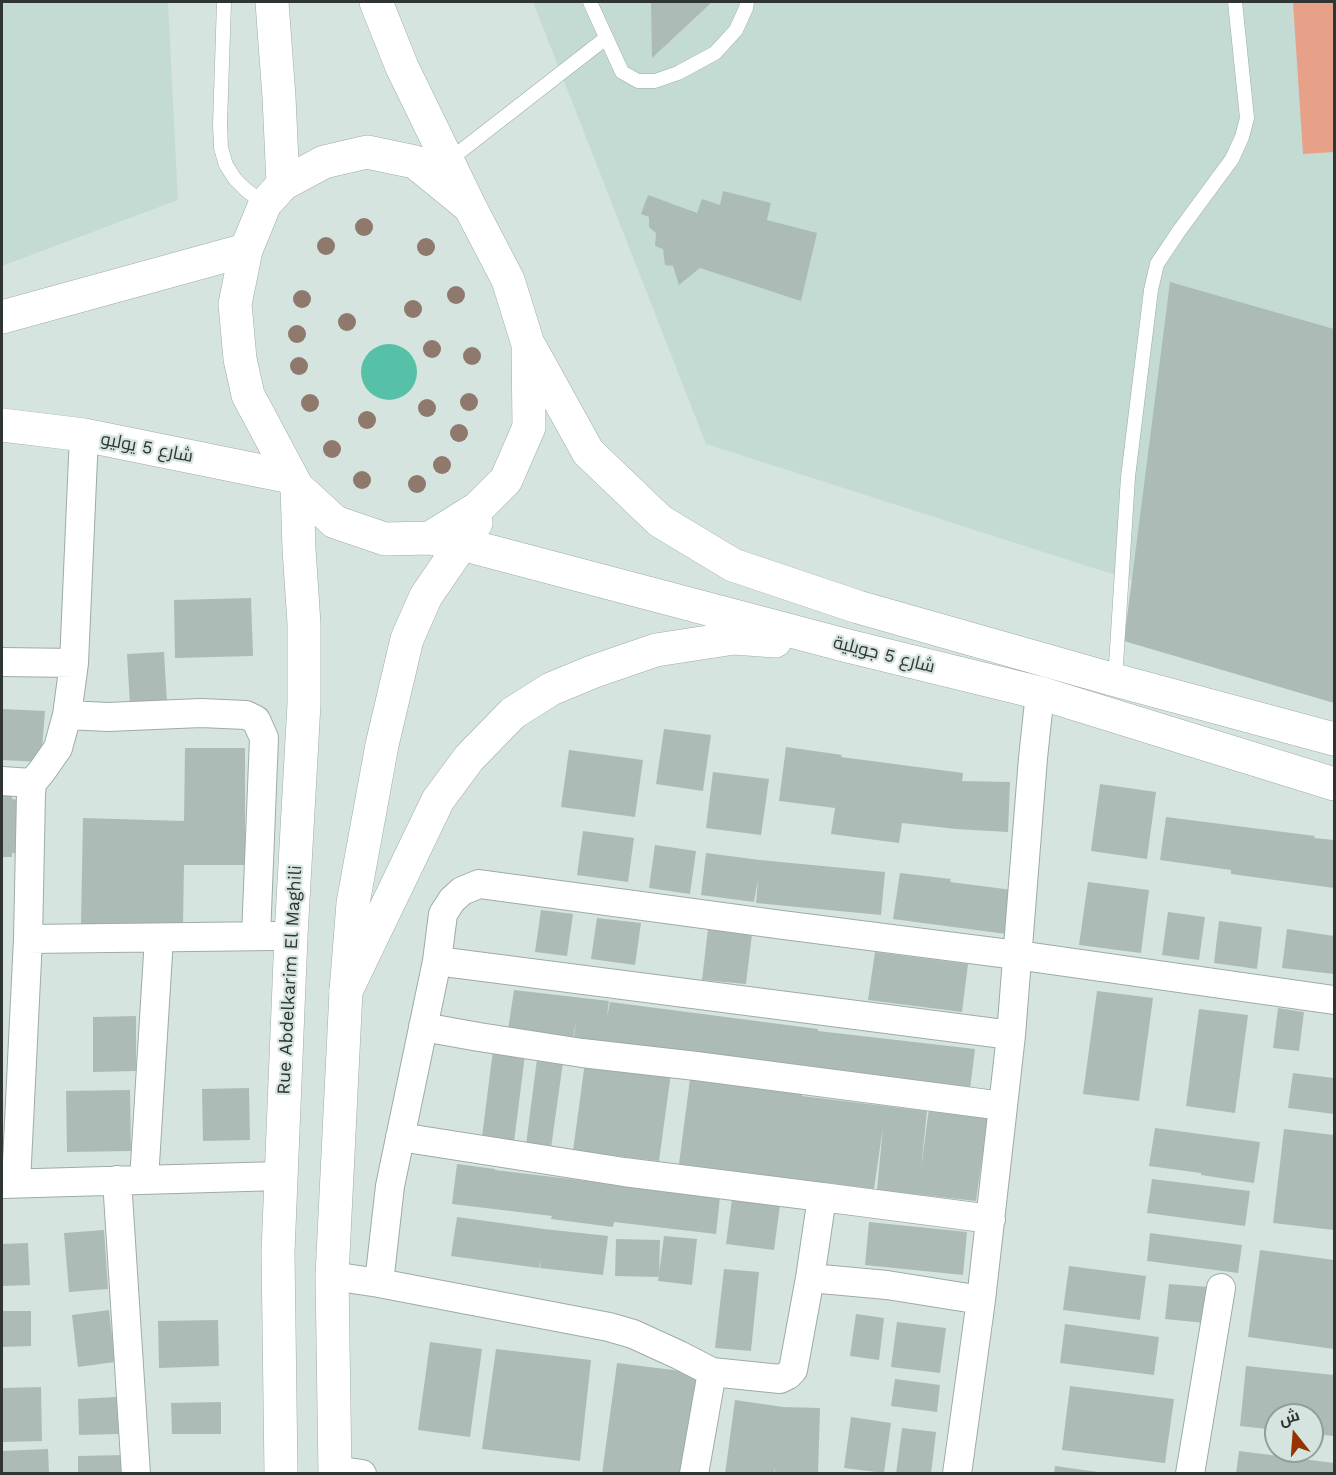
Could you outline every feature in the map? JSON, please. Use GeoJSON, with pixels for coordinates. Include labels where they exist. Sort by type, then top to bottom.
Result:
{"type":"FeatureCollection","features":[{"type":"Feature","properties":{"kind":"main road"},"geometry":{"type":"LineString","coordinates":[[272,2],[279,97],[274,194],[246,250],[235,304],[240,359],[248,395],[294,482],[335,522],[385,539],[446,541]]}},
{"type":"Feature","properties":{"kind":"main road"},"geometry":{"type":"LineString","coordinates":[[344,1472],[332,1276],[352,903],[382,745],[407,639],[446,541],[506,480],[529,427],[528,344],[508,280],[402,67],[376,2]]}},
{"type":"Feature","properties":{"kind":"main road"},"geometry":{"type":"LineString","coordinates":[[274,194],[324,162],[367,152],[415,162],[470,207]]}},
{"type":"Feature","properties":{"kind":"main road"},"geometry":{"type":"LineString","coordinates":[[2,317],[246,250]]}},
{"type":"Feature","properties":{"kind":"main road","name":"شارع 5 جويلية"},"geometry":{"type":"LineString","coordinates":[[528,344],[588,452],[660,521],[733,565],[858,607],[1115,680],[1335,739]]}},
{"type":"Feature","properties":{"kind":"main road","name":"شارع 5 يوليو"},"geometry":{"type":"LineString","coordinates":[[2,425],[84,435],[294,482]]}},
{"type":"Feature","properties":{"kind":"main road","name":"Rue Abdelkarim El Maghili"},"geometry":{"type":"LineString","coordinates":[[281,1473],[278,1252],[280,1176],[304,704],[304,624],[294,482]]}},
{"type":"Feature","properties":{"kind":"main road","name":"شارع 5 جويلية"},"geometry":{"type":"LineString","coordinates":[[446,541],[848,646],[1040,693],[1335,784]]}},
{"type":"Feature","properties":{"kind":"main road"},"geometry":{"type":"LineString","coordinates":[[346,992],[438,800],[469,758],[513,713],[551,689],[656,650],[734,638],[848,646]]}},
{"type":"Feature","properties":{"kind":"street"},"geometry":{"type":"LineString","coordinates":[[84,435],[74,663],[67,715],[58,748],[32,783],[28,939],[13,1003],[9,1184],[280,1176]]}},
{"type":"Feature","properties":{"kind":"street"},"geometry":{"type":"LineString","coordinates":[[2,662],[74,663]]}},
{"type":"Feature","properties":{"kind":"street"},"geometry":{"type":"LineString","coordinates":[[957,1473],[991,1219],[1011,1035],[1040,693]]}},
{"type":"Feature","properties":{"kind":"street"},"geometry":{"type":"LineString","coordinates":[[67,715],[108,717],[201,713],[246,715],[256,720],[264,738],[256,936]]}},
{"type":"Feature","properties":{"kind":"street"},"geometry":{"type":"LineString","coordinates":[[2,781],[32,783]]}},
{"type":"Feature","properties":{"kind":"street"},"geometry":{"type":"LineString","coordinates":[[379,1284],[390,1186],[437,961],[443,914],[452,900],[462,891],[479,885],[1017,955],[1335,1000]]}},
{"type":"Feature","properties":{"kind":"street"},"geometry":{"type":"LineString","coordinates":[[28,939],[291,936]]}},
{"type":"Feature","properties":{"kind":"street"},"geometry":{"type":"LineString","coordinates":[[136,1473],[130,1180],[159,938]]}},
{"type":"Feature","properties":{"kind":"street"},"geometry":{"type":"LineString","coordinates":[[437,961],[1011,1035]]}},
{"type":"Feature","properties":{"kind":"street"},"geometry":{"type":"LineString","coordinates":[[423,1027],[582,1053],[1003,1106]]}},
{"type":"Feature","properties":{"kind":"street"},"geometry":{"type":"LineString","coordinates":[[400,1137],[624,1172],[991,1219]]}},
{"type":"Feature","properties":{"kind":"street"},"geometry":{"type":"LineString","coordinates":[[332,1276],[609,1326],[633,1334],[712,1372],[780,1379],[793,1370],[822,1197]]}},
{"type":"Feature","properties":{"kind":"street"},"geometry":{"type":"LineString","coordinates":[[810,1278],[887,1285],[981,1300]]}},
{"type":"Feature","properties":{"kind":"street"},"geometry":{"type":"LineString","coordinates":[[1190,1473],[1221,1287]]}},
{"type":"Feature","properties":{"kind":"street"},"geometry":{"type":"LineString","coordinates":[[694,1473],[712,1372]]}},
{"type":"Feature","properties":{"kind":"lane"},"geometry":{"type":"LineString","coordinates":[[224,2],[220,124],[226,165],[246,190],[274,194]]}},
{"type":"Feature","properties":{"kind":"lane"},"geometry":{"type":"LineString","coordinates":[[590,2],[622,72],[638,81],[656,81],[678,73],[715,53],[736,30],[747,2]]}},
{"type":"Feature","properties":{"kind":"lane"},"geometry":{"type":"LineString","coordinates":[[1115,680],[1128,477],[1151,290],[1157,264],[1232,159],[1242,136],[1247,118],[1235,2]]}},
{"type":"Feature","properties":{"kind":"lane"},"geometry":{"type":"LineString","coordinates":[[448,162],[606,38]]}},
{"type":"Feature","properties":{"kind":"shaded area"},"geometry":{"type":"Polygon","coordinates":[[[2,2],[168,2],[178,200],[2,266],[2,2]]]}},
{"type":"Feature","properties":{"kind":"shaded area"},"geometry":{"type":"Polygon","coordinates":[[[533,2],[1334,2],[1334,645],[706,444],[533,2]]]}},
{"type":"Feature","properties":{"kind":"shaded area"},"geometry":{"type":"Polygon","coordinates":[[[1293,2],[1334,2],[1334,152],[1303,154],[1293,2]]]}},
{"type":"Feature","properties":{"kind":"shaded area"},"geometry":{"type":"Polygon","coordinates":[[[383,344],[395,344],[405,348],[413,356],[417,372],[413,388],[405,396],[395,400],[383,400],[373,396],[365,388],[361,378],[361,366],[365,356],[373,348],[383,344]]]}},
{"type":"Feature","properties":{"kind":"building"},"geometry":{"type":"Polygon","coordinates":[[[651,2],[712,2],[652,58],[651,2]]]}},
{"type":"Feature","properties":{"kind":"building"},"geometry":{"type":"Polygon","coordinates":[[[723,191],[771,203],[767,220],[817,233],[801,301],[700,268],[679,285],[673,266],[665,265],[663,249],[655,246],[656,233],[649,227],[649,217],[641,214],[648,195],[697,213],[702,199],[720,205],[723,191]]]}},
{"type":"Feature","properties":{"kind":"building"},"geometry":{"type":"Polygon","coordinates":[[[1170,282],[1334,329],[1334,703],[1124,641],[1170,282]]]}},
{"type":"Feature","properties":{"kind":"building"},"geometry":{"type":"Polygon","coordinates":[[[251,598],[253,656],[175,658],[174,600],[251,598]]]}},
{"type":"Feature","properties":{"kind":"building"},"geometry":{"type":"Polygon","coordinates":[[[164,652],[167,703],[130,705],[127,654],[164,652]]]}},
{"type":"Feature","properties":{"kind":"building"},"geometry":{"type":"Polygon","coordinates":[[[2,709],[45,711],[41,762],[2,760],[2,709]]]}},
{"type":"Feature","properties":{"kind":"building"},"geometry":{"type":"Polygon","coordinates":[[[664,729],[711,735],[703,791],[656,784],[664,729]]]}},
{"type":"Feature","properties":{"kind":"building"},"geometry":{"type":"Polygon","coordinates":[[[786,747],[842,755],[841,757],[963,773],[962,781],[1010,782],[1008,832],[902,823],[899,843],[831,834],[835,808],[779,801],[786,747]]]}},
{"type":"Feature","properties":{"kind":"building"},"geometry":{"type":"Polygon","coordinates":[[[185,748],[245,748],[245,865],[184,865],[183,925],[81,924],[83,818],[184,821],[185,748]]]}},
{"type":"Feature","properties":{"kind":"building"},"geometry":{"type":"Polygon","coordinates":[[[569,750],[643,760],[635,817],[561,807],[569,750]]]}},
{"type":"Feature","properties":{"kind":"building"},"geometry":{"type":"Polygon","coordinates":[[[713,772],[769,779],[761,835],[706,828],[713,772]]]}},
{"type":"Feature","properties":{"kind":"building"},"geometry":{"type":"Polygon","coordinates":[[[1100,784],[1156,792],[1147,859],[1091,851],[1100,784]]]}},
{"type":"Feature","properties":{"kind":"building"},"geometry":{"type":"Polygon","coordinates":[[[2,794],[12,794],[12,799],[29,801],[24,854],[12,853],[12,857],[2,857],[2,794]]]}},
{"type":"Feature","properties":{"kind":"building"},"geometry":{"type":"Polygon","coordinates":[[[1166,817],[1334,840],[1334,888],[1231,874],[1231,870],[1160,860],[1166,817]]]}},
{"type":"Feature","properties":{"kind":"building"},"geometry":{"type":"Polygon","coordinates":[[[583,831],[634,838],[628,882],[577,875],[583,831]]]}},
{"type":"Feature","properties":{"kind":"building"},"geometry":{"type":"Polygon","coordinates":[[[655,845],[696,851],[690,894],[649,888],[655,845]]]}},
{"type":"Feature","properties":{"kind":"building"},"geometry":{"type":"Polygon","coordinates":[[[706,853],[885,872],[881,915],[756,903],[758,879],[754,902],[701,895],[706,853]]]}},
{"type":"Feature","properties":{"kind":"building"},"geometry":{"type":"Polygon","coordinates":[[[900,873],[1020,891],[1014,935],[893,919],[900,873]]]}},
{"type":"Feature","properties":{"kind":"building"},"geometry":{"type":"Polygon","coordinates":[[[1088,882],[1149,890],[1141,953],[1079,945],[1088,882]]]}},
{"type":"Feature","properties":{"kind":"building"},"geometry":{"type":"Polygon","coordinates":[[[541,910],[573,914],[567,956],[535,952],[541,910]]]}},
{"type":"Feature","properties":{"kind":"building"},"geometry":{"type":"Polygon","coordinates":[[[1168,912],[1205,917],[1199,960],[1162,955],[1168,912]]]}},
{"type":"Feature","properties":{"kind":"building"},"geometry":{"type":"Polygon","coordinates":[[[597,918],[641,923],[635,965],[591,959],[597,918]]]}},
{"type":"Feature","properties":{"kind":"building"},"geometry":{"type":"Polygon","coordinates":[[[1219,921],[1262,927],[1257,969],[1214,963],[1219,921]]]}},
{"type":"Feature","properties":{"kind":"building"},"geometry":{"type":"Polygon","coordinates":[[[708,929],[752,934],[746,984],[702,980],[708,929]]]}},
{"type":"Feature","properties":{"kind":"building"},"geometry":{"type":"Polygon","coordinates":[[[1287,929],[1334,936],[1334,974],[1282,968],[1287,929]]]}},
{"type":"Feature","properties":{"kind":"building"},"geometry":{"type":"Polygon","coordinates":[[[875,952],[968,964],[962,1012],[868,1000],[875,952]]]}},
{"type":"Feature","properties":{"kind":"building"},"geometry":{"type":"Polygon","coordinates":[[[514,990],[609,1001],[607,1017],[610,1002],[818,1029],[818,1031],[975,1049],[969,1097],[573,1046],[576,1020],[572,1045],[507,1036],[514,990]]]}},
{"type":"Feature","properties":{"kind":"building"},"geometry":{"type":"Polygon","coordinates":[[[1097,991],[1153,998],[1139,1101],[1083,1094],[1097,991]]]}},
{"type":"Feature","properties":{"kind":"building"},"geometry":{"type":"Polygon","coordinates":[[[1278,1008],[1304,1012],[1299,1051],[1273,1048],[1278,1008]]]}},
{"type":"Feature","properties":{"kind":"building"},"geometry":{"type":"Polygon","coordinates":[[[1199,1009],[1248,1015],[1235,1113],[1186,1106],[1199,1009]]]}},
{"type":"Feature","properties":{"kind":"building"},"geometry":{"type":"Polygon","coordinates":[[[136,1016],[136,1071],[93,1072],[93,1017],[136,1016]]]}},
{"type":"Feature","properties":{"kind":"building"},"geometry":{"type":"Polygon","coordinates":[[[493,1050],[525,1055],[514,1142],[482,1137],[493,1050]]]}},
{"type":"Feature","properties":{"kind":"building"},"geometry":{"type":"Polygon","coordinates":[[[537,1059],[563,1062],[551,1148],[526,1145],[537,1059]]]}},
{"type":"Feature","properties":{"kind":"building"},"geometry":{"type":"Polygon","coordinates":[[[585,1062],[671,1073],[659,1161],[573,1151],[585,1062]]]}},
{"type":"Feature","properties":{"kind":"building"},"geometry":{"type":"Polygon","coordinates":[[[1293,1073],[1334,1078],[1334,1114],[1288,1108],[1293,1073]]]}},
{"type":"Feature","properties":{"kind":"building"},"geometry":{"type":"Polygon","coordinates":[[[690,1079],[802,1094],[802,1096],[927,1111],[921,1169],[929,1108],[988,1116],[976,1201],[877,1190],[883,1127],[874,1189],[679,1164],[690,1079]]]}},
{"type":"Feature","properties":{"kind":"building"},"geometry":{"type":"Polygon","coordinates":[[[249,1088],[250,1140],[203,1141],[202,1089],[249,1088]]]}},
{"type":"Feature","properties":{"kind":"building"},"geometry":{"type":"Polygon","coordinates":[[[130,1090],[131,1151],[67,1152],[66,1091],[130,1090]]]}},
{"type":"Feature","properties":{"kind":"building"},"geometry":{"type":"Polygon","coordinates":[[[1155,1128],[1260,1142],[1254,1183],[1149,1166],[1155,1128]]]}},
{"type":"Feature","properties":{"kind":"building"},"geometry":{"type":"Polygon","coordinates":[[[1284,1129],[1334,1135],[1334,1230],[1273,1223],[1284,1129]]]}},
{"type":"Feature","properties":{"kind":"building"},"geometry":{"type":"Polygon","coordinates":[[[457,1164],[720,1197],[716,1234],[614,1222],[613,1227],[551,1219],[552,1216],[452,1204],[457,1164]]]}},
{"type":"Feature","properties":{"kind":"building"},"geometry":{"type":"Polygon","coordinates":[[[1152,1179],[1250,1191],[1245,1226],[1147,1213],[1152,1179]]]}},
{"type":"Feature","properties":{"kind":"building"},"geometry":{"type":"Polygon","coordinates":[[[732,1199],[780,1205],[774,1250],[726,1244],[732,1199]]]}},
{"type":"Feature","properties":{"kind":"building"},"geometry":{"type":"Polygon","coordinates":[[[457,1217],[608,1236],[603,1275],[540,1268],[541,1260],[539,1268],[451,1256],[457,1217]]]}},
{"type":"Feature","properties":{"kind":"building"},"geometry":{"type":"Polygon","coordinates":[[[869,1222],[967,1232],[963,1275],[865,1265],[869,1222]]]}},
{"type":"Feature","properties":{"kind":"building"},"geometry":{"type":"Polygon","coordinates":[[[104,1230],[108,1289],[69,1292],[64,1233],[104,1230]]]}},
{"type":"Feature","properties":{"kind":"building"},"geometry":{"type":"Polygon","coordinates":[[[1150,1233],[1242,1245],[1238,1273],[1147,1261],[1150,1233]]]}},
{"type":"Feature","properties":{"kind":"building"},"geometry":{"type":"Polygon","coordinates":[[[664,1236],[697,1239],[692,1285],[658,1281],[664,1236]]]}},
{"type":"Feature","properties":{"kind":"building"},"geometry":{"type":"Polygon","coordinates":[[[616,1239],[660,1240],[659,1277],[615,1276],[616,1239]]]}},
{"type":"Feature","properties":{"kind":"building"},"geometry":{"type":"Polygon","coordinates":[[[28,1243],[30,1285],[2,1286],[2,1244],[28,1243]]]}},
{"type":"Feature","properties":{"kind":"building"},"geometry":{"type":"Polygon","coordinates":[[[1260,1250],[1334,1260],[1334,1349],[1248,1337],[1260,1250]]]}},
{"type":"Feature","properties":{"kind":"building"},"geometry":{"type":"Polygon","coordinates":[[[1069,1266],[1146,1276],[1140,1320],[1063,1310],[1069,1266]]]}},
{"type":"Feature","properties":{"kind":"building"},"geometry":{"type":"Polygon","coordinates":[[[724,1269],[759,1272],[751,1351],[715,1348],[724,1269]]]}},
{"type":"Feature","properties":{"kind":"building"},"geometry":{"type":"Polygon","coordinates":[[[1169,1284],[1209,1287],[1205,1323],[1165,1319],[1169,1284]]]}},
{"type":"Feature","properties":{"kind":"building"},"geometry":{"type":"Polygon","coordinates":[[[109,1310],[115,1362],[78,1367],[72,1315],[109,1310]]]}},
{"type":"Feature","properties":{"kind":"building"},"geometry":{"type":"Polygon","coordinates":[[[2,1311],[31,1311],[31,1346],[2,1347],[2,1311]]]}},
{"type":"Feature","properties":{"kind":"building"},"geometry":{"type":"Polygon","coordinates":[[[856,1314],[884,1318],[879,1360],[850,1356],[856,1314]]]}},
{"type":"Feature","properties":{"kind":"building"},"geometry":{"type":"Polygon","coordinates":[[[218,1320],[219,1366],[159,1368],[158,1321],[218,1320]]]}},
{"type":"Feature","properties":{"kind":"building"},"geometry":{"type":"Polygon","coordinates":[[[897,1322],[946,1328],[940,1373],[891,1367],[897,1322]]]}},
{"type":"Feature","properties":{"kind":"building"},"geometry":{"type":"Polygon","coordinates":[[[1065,1324],[1159,1337],[1154,1375],[1060,1363],[1065,1324]]]}},
{"type":"Feature","properties":{"kind":"building"},"geometry":{"type":"Polygon","coordinates":[[[430,1342],[482,1349],[470,1437],[418,1430],[430,1342]]]}},
{"type":"Feature","properties":{"kind":"building"},"geometry":{"type":"Polygon","coordinates":[[[496,1349],[591,1360],[580,1461],[482,1449],[496,1349]]]}},
{"type":"Feature","properties":{"kind":"building"},"geometry":{"type":"Polygon","coordinates":[[[617,1363],[697,1373],[684,1474],[602,1474],[617,1363]]]}},
{"type":"Feature","properties":{"kind":"building"},"geometry":{"type":"Polygon","coordinates":[[[1246,1366],[1334,1375],[1334,1436],[1324,1435],[1324,1403],[1264,1403],[1264,1429],[1240,1426],[1246,1366]]]}},
{"type":"Feature","properties":{"kind":"building"},"geometry":{"type":"Polygon","coordinates":[[[895,1379],[940,1385],[937,1412],[891,1406],[895,1379]]]}},
{"type":"Feature","properties":{"kind":"building"},"geometry":{"type":"Polygon","coordinates":[[[1070,1386],[1174,1399],[1165,1463],[1062,1450],[1070,1386]]]}},
{"type":"Feature","properties":{"kind":"building"},"geometry":{"type":"Polygon","coordinates":[[[41,1387],[42,1441],[2,1442],[2,1388],[41,1387]]]}},
{"type":"Feature","properties":{"kind":"building"},"geometry":{"type":"Polygon","coordinates":[[[117,1397],[119,1434],[79,1435],[78,1399],[117,1397]]]}},
{"type":"Feature","properties":{"kind":"building"},"geometry":{"type":"Polygon","coordinates":[[[735,1400],[783,1407],[820,1408],[818,1474],[775,1474],[775,1467],[774,1474],[725,1474],[735,1400]]]}},
{"type":"Feature","properties":{"kind":"building"},"geometry":{"type":"Polygon","coordinates":[[[221,1402],[221,1434],[172,1434],[171,1403],[221,1402]]]}},
{"type":"Feature","properties":{"kind":"building"},"geometry":{"type":"Polygon","coordinates":[[[851,1417],[891,1423],[884,1473],[844,1468],[851,1417]]]}},
{"type":"Feature","properties":{"kind":"building"},"geometry":{"type":"Polygon","coordinates":[[[902,1428],[936,1432],[931,1474],[896,1474],[902,1428]]]}},
{"type":"Feature","properties":{"kind":"building"},"geometry":{"type":"Polygon","coordinates":[[[48,1449],[49,1474],[2,1474],[2,1451],[48,1449]]]}},
{"type":"Feature","properties":{"kind":"building"},"geometry":{"type":"Polygon","coordinates":[[[1239,1451],[1264,1454],[1264,1463],[1334,1463],[1334,1474],[1236,1474],[1239,1451]]]}},
{"type":"Feature","properties":{"kind":"building"},"geometry":{"type":"Polygon","coordinates":[[[125,1455],[126,1474],[78,1474],[78,1456],[125,1455]]]}},
{"type":"Feature","properties":{"kind":"building"},"geometry":{"type":"Polygon","coordinates":[[[1055,1466],[1098,1472],[1098,1474],[1054,1474],[1055,1466]]]}}]}
